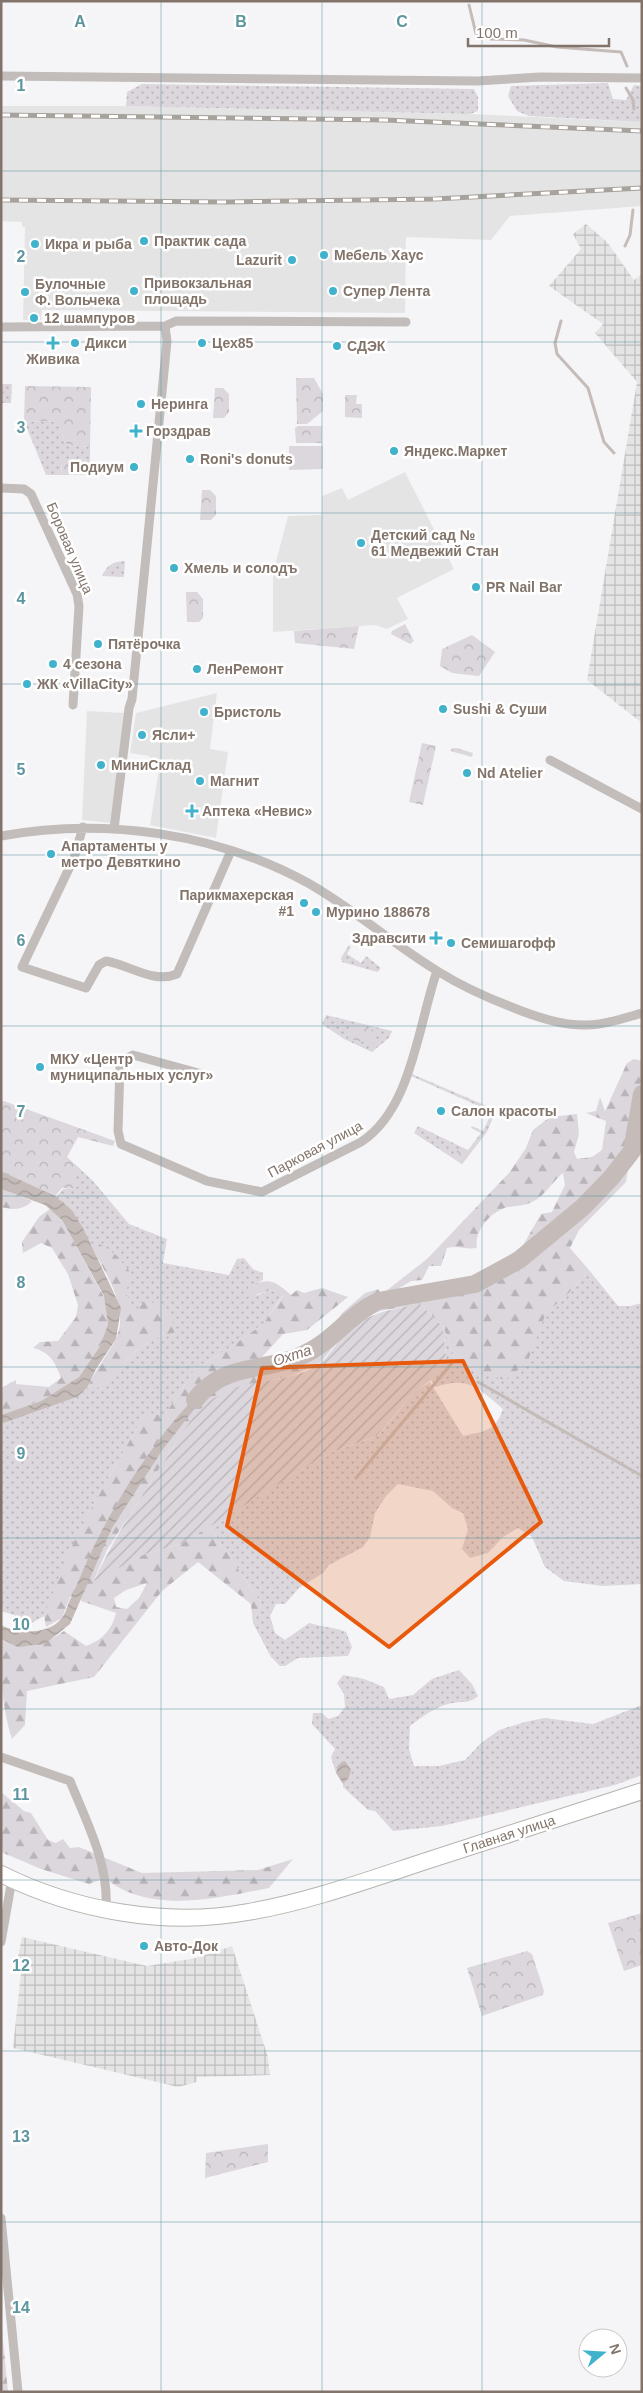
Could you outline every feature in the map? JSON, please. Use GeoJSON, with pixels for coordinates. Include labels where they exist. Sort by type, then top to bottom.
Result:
{"type":"FeatureCollection","features":[{"type":"Feature","properties":{"kind":"main road","name":"Главная улица"},"geometry":{"type":"LineString","coordinates":[[7,1876],[64,1898],[106,1909],[154,1916],[215,1916],[276,1906],[376,1877],[642,1791]]}},
{"type":"Feature","properties":{"kind":"street"},"geometry":{"type":"LineString","coordinates":[[1,76],[467,81],[540,76],[642,78]]}},
{"type":"Feature","properties":{"kind":"street"},"geometry":{"type":"LineString","coordinates":[[1,327],[164,326],[176,321],[406,322]]}},
{"type":"Feature","properties":{"kind":"street"},"geometry":{"type":"LineString","coordinates":[[114,829],[134,676],[167,341],[164,326]]}},
{"type":"Feature","properties":{"kind":"street","name":"Боровая улица"},"geometry":{"type":"LineString","coordinates":[[1,488],[24,489],[31,494],[77,594],[79,606],[73,706]]}},
{"type":"Feature","properties":{"kind":"street"},"geometry":{"type":"LineString","coordinates":[[550,760],[642,809]]}},
{"type":"Feature","properties":{"kind":"street"},"geometry":{"type":"LineString","coordinates":[[83,827],[74,858],[22,966],[86,988],[99,965],[106,961],[154,977],[166,979],[176,974],[231,851]]}},
{"type":"Feature","properties":{"kind":"street"},"geometry":{"type":"LineString","coordinates":[[1,836],[33,830],[83,827],[184,838],[254,858],[308,883],[437,971],[487,998],[551,1020],[587,1025],[642,1013]]}},
{"type":"Feature","properties":{"kind":"street","name":"Парковая улица"},"geometry":{"type":"LineString","coordinates":[[202,1074],[133,1055],[122,1061],[120,1065],[118,1131],[121,1144],[207,1181],[262,1192],[370,1137],[395,1107],[405,1083],[437,971]]}},
{"type":"Feature","properties":{"kind":"street"},"geometry":{"type":"LineString","coordinates":[[1,1757],[70,1781],[102,1859],[106,1889],[106,1909]]}},
{"type":"Feature","properties":{"kind":"street"},"geometry":{"type":"LineString","coordinates":[[1,1942],[7,1876]]}},
{"type":"Feature","properties":{"kind":"street"},"geometry":{"type":"LineString","coordinates":[[1,2218],[18,2392]]}},
{"type":"Feature","properties":{"kind":"highlighted area"},"geometry":{"type":"Polygon","coordinates":[[[463,1361],[541,1522],[389,1647],[227,1526],[262,1368],[463,1361]]]}},
{"type":"Feature","properties":{"kind":"shaded area"},"geometry":{"type":"Polygon","coordinates":[[[1,106],[126,106],[470,114],[642,122],[642,206],[510,216],[491,240],[406,237],[405,313],[42,310],[41,320],[23,320],[25,227],[22,227],[22,222],[1,221],[1,106]]]}},
{"type":"Feature","properties":{"kind":"shaded area"},"geometry":{"type":"Polygon","coordinates":[[[586,224],[607,242],[634,280],[642,274],[642,723],[587,680],[637,382],[595,333],[603,324],[549,286],[581,249],[573,234],[586,224]]]}},
{"type":"Feature","properties":{"kind":"shaded area","name":"Детский сад № 61 Медвежий Стан"},"geometry":{"type":"Polygon","coordinates":[[[405,472],[454,569],[397,598],[408,619],[387,629],[375,625],[273,632],[273,573],[288,516],[322,515],[322,496],[342,488],[348,500],[405,472]]]}},
{"type":"Feature","properties":{"kind":"shaded area"},"geometry":{"type":"Polygon","coordinates":[[[217,693],[210,749],[228,752],[216,838],[150,825],[160,763],[151,761],[149,756],[130,753],[136,713],[217,693]]]}},
{"type":"Feature","properties":{"kind":"shaded area"},"geometry":{"type":"Polygon","coordinates":[[[87,711],[124,713],[112,823],[82,820],[87,711]]]}},
{"type":"Feature","properties":{"kind":"shaded area"},"geometry":{"type":"Polygon","coordinates":[[[22,1937],[147,1966],[196,1958],[232,1946],[268,2057],[270,2075],[197,2077],[197,2082],[178,2087],[13,2048],[21,1973],[15,1972],[22,1937]]]}},
{"type":"Feature","properties":{"kind":"green space"},"geometry":{"type":"Polygon","coordinates":[[[608,83],[613,99],[626,100],[634,85],[642,86],[642,122],[529,116],[517,111],[508,96],[511,86],[608,83]]]}},
{"type":"Feature","properties":{"kind":"green space"},"geometry":{"type":"Polygon","coordinates":[[[142,84],[474,89],[478,97],[478,111],[470,114],[126,106],[127,92],[142,84]]]}},
{"type":"Feature","properties":{"kind":"green space"},"geometry":{"type":"Polygon","coordinates":[[[296,378],[314,378],[323,394],[323,411],[307,424],[297,424],[296,378]]]}},
{"type":"Feature","properties":{"kind":"green space"},"geometry":{"type":"Polygon","coordinates":[[[1,384],[12,384],[11,403],[2,403],[1,384]]]}},
{"type":"Feature","properties":{"kind":"green space"},"geometry":{"type":"Polygon","coordinates":[[[25,386],[91,387],[90,447],[67,445],[57,422],[24,421],[25,386]]]}},
{"type":"Feature","properties":{"kind":"green space"},"geometry":{"type":"Polygon","coordinates":[[[215,388],[223,388],[229,394],[229,412],[224,418],[213,418],[215,388]]]}},
{"type":"Feature","properties":{"kind":"green space"},"geometry":{"type":"Polygon","coordinates":[[[345,395],[357,395],[356,404],[362,404],[362,418],[345,417],[345,395]]]}},
{"type":"Feature","properties":{"kind":"green space"},"geometry":{"type":"Polygon","coordinates":[[[24,421],[57,422],[67,445],[90,447],[90,460],[62,459],[61,475],[46,475],[24,421]]]}},
{"type":"Feature","properties":{"kind":"green space"},"geometry":{"type":"Polygon","coordinates":[[[298,426],[322,426],[322,443],[296,443],[295,428],[298,426]]]}},
{"type":"Feature","properties":{"kind":"green space"},"geometry":{"type":"Polygon","coordinates":[[[289,446],[323,446],[323,469],[289,470],[289,446]]]}},
{"type":"Feature","properties":{"kind":"green space"},"geometry":{"type":"Polygon","coordinates":[[[62,459],[90,460],[90,475],[61,475],[62,459]]]}},
{"type":"Feature","properties":{"kind":"green space"},"geometry":{"type":"Polygon","coordinates":[[[202,490],[210,490],[216,496],[216,515],[211,520],[200,520],[202,490]]]}},
{"type":"Feature","properties":{"kind":"green space"},"geometry":{"type":"Polygon","coordinates":[[[125,561],[124,577],[102,576],[111,564],[125,561]]]}},
{"type":"Feature","properties":{"kind":"green space"},"geometry":{"type":"Polygon","coordinates":[[[186,592],[197,592],[203,599],[203,618],[199,622],[187,622],[186,592]]]}},
{"type":"Feature","properties":{"kind":"green space"},"geometry":{"type":"Polygon","coordinates":[[[405,624],[414,641],[410,644],[391,634],[392,631],[405,624]]]}},
{"type":"Feature","properties":{"kind":"green space"},"geometry":{"type":"Polygon","coordinates":[[[359,626],[354,649],[295,643],[294,631],[359,626]]]}},
{"type":"Feature","properties":{"kind":"green space"},"geometry":{"type":"Polygon","coordinates":[[[472,635],[495,652],[479,676],[452,673],[440,666],[442,649],[472,635]]]}},
{"type":"Feature","properties":{"kind":"green space"},"geometry":{"type":"Polygon","coordinates":[[[422,743],[436,746],[423,805],[409,802],[422,743]]]}},
{"type":"Feature","properties":{"kind":"green space"},"geometry":{"type":"Polygon","coordinates":[[[457,748],[473,753],[472,757],[450,751],[457,748]]]}},
{"type":"Feature","properties":{"kind":"green space"},"geometry":{"type":"Polygon","coordinates":[[[349,945],[351,947],[347,954],[361,963],[366,956],[380,967],[380,970],[377,972],[342,962],[341,958],[349,945]]]}},
{"type":"Feature","properties":{"kind":"green space"},"geometry":{"type":"Polygon","coordinates":[[[326,1015],[392,1031],[389,1038],[372,1052],[344,1039],[322,1024],[326,1015]]]}},
{"type":"Feature","properties":{"kind":"green space"},"geometry":{"type":"Polygon","coordinates":[[[351,1024],[377,1031],[373,1045],[348,1038],[351,1024]]]}},
{"type":"Feature","properties":{"kind":"green space"},"geometry":{"type":"Polygon","coordinates":[[[634,1059],[642,1061],[642,1075],[626,1182],[579,1230],[570,1248],[589,1270],[568,1294],[546,1313],[527,1363],[505,1380],[480,1372],[455,1359],[444,1328],[420,1304],[380,1311],[362,1319],[341,1338],[320,1363],[294,1375],[240,1387],[215,1396],[200,1410],[177,1441],[107,1550],[94,1580],[145,1554],[181,1544],[209,1526],[261,1603],[253,1623],[251,1604],[198,1562],[162,1591],[94,1677],[27,1691],[25,1725],[12,1739],[4,1702],[1,1639],[27,1646],[41,1644],[64,1631],[86,1646],[97,1641],[109,1629],[116,1613],[81,1601],[84,1589],[70,1597],[62,1618],[46,1627],[44,1616],[66,1558],[88,1514],[138,1426],[149,1413],[164,1416],[195,1369],[228,1349],[263,1324],[283,1296],[272,1290],[247,1297],[248,1287],[266,1281],[275,1283],[291,1295],[297,1290],[304,1293],[322,1288],[348,1297],[307,1330],[283,1334],[262,1357],[254,1361],[283,1355],[330,1330],[342,1313],[365,1293],[379,1289],[381,1295],[427,1259],[509,1173],[526,1148],[533,1130],[550,1117],[577,1114],[579,1134],[574,1152],[577,1159],[592,1157],[602,1150],[606,1121],[586,1113],[596,1111],[600,1097],[605,1111],[627,1063],[634,1059]],[[563,1173],[537,1199],[525,1205],[502,1209],[491,1216],[480,1231],[477,1248],[447,1248],[441,1266],[429,1266],[422,1280],[411,1281],[393,1292],[408,1297],[427,1297],[449,1291],[450,1284],[473,1280],[518,1254],[541,1214],[552,1212],[565,1185],[563,1173]],[[147,1583],[126,1590],[114,1598],[116,1607],[127,1609],[139,1598],[147,1583]]]}},
{"type":"Feature","properties":{"kind":"green space"},"geometry":{"type":"Polygon","coordinates":[[[412,1074],[496,1110],[487,1132],[462,1164],[414,1133],[418,1126],[468,1150],[481,1133],[471,1128],[472,1126],[483,1131],[492,1112],[411,1076],[412,1074]]]}},
{"type":"Feature","properties":{"kind":"green space"},"geometry":{"type":"Polygon","coordinates":[[[1,1100],[115,1141],[113,1146],[78,1137],[67,1157],[78,1167],[73,1188],[62,1188],[55,1196],[1,1171],[1,1100]]]}},
{"type":"Feature","properties":{"kind":"green space"},"geometry":{"type":"Polygon","coordinates":[[[458,1149],[470,1154],[462,1164],[453,1158],[458,1149]]]}},
{"type":"Feature","properties":{"kind":"green space"},"geometry":{"type":"Polygon","coordinates":[[[78,1167],[93,1181],[129,1224],[167,1239],[163,1263],[229,1275],[237,1259],[244,1258],[253,1269],[263,1273],[263,1280],[248,1288],[257,1295],[272,1290],[283,1295],[263,1324],[228,1349],[195,1369],[164,1416],[138,1426],[88,1514],[44,1616],[28,1625],[14,1615],[1,1611],[1,1424],[77,1397],[87,1388],[96,1388],[103,1385],[114,1376],[138,1349],[159,1336],[134,1313],[126,1293],[95,1241],[91,1246],[71,1209],[56,1197],[63,1189],[72,1188],[78,1167]]]}},
{"type":"Feature","properties":{"kind":"green space"},"geometry":{"type":"Polygon","coordinates":[[[1,1189],[32,1201],[18,1208],[1,1207],[1,1189]]]}},
{"type":"Feature","properties":{"kind":"green space"},"geometry":{"type":"Polygon","coordinates":[[[50,1209],[62,1220],[105,1299],[108,1324],[100,1346],[79,1377],[41,1401],[1,1415],[1,1388],[16,1380],[16,1384],[49,1387],[61,1378],[51,1358],[44,1352],[33,1348],[40,1342],[58,1341],[76,1317],[78,1305],[68,1274],[52,1248],[41,1243],[23,1253],[22,1242],[39,1217],[50,1209]]]}},
{"type":"Feature","properties":{"kind":"green space"},"geometry":{"type":"Polygon","coordinates":[[[95,1241],[116,1255],[131,1273],[126,1293],[134,1312],[146,1300],[169,1309],[175,1332],[155,1339],[137,1350],[110,1381],[96,1388],[87,1388],[115,1341],[120,1317],[115,1292],[91,1246],[95,1241]]]}},
{"type":"Feature","properties":{"kind":"green space"},"geometry":{"type":"Polygon","coordinates":[[[589,1270],[618,1306],[642,1303],[642,1584],[603,1586],[564,1581],[545,1567],[532,1537],[518,1528],[503,1537],[488,1553],[470,1558],[462,1549],[468,1529],[463,1513],[452,1508],[433,1491],[398,1484],[386,1496],[375,1513],[370,1537],[363,1547],[329,1565],[323,1573],[299,1588],[285,1604],[276,1604],[270,1616],[275,1633],[285,1640],[309,1623],[346,1632],[352,1647],[348,1656],[298,1658],[285,1666],[280,1666],[271,1657],[253,1623],[261,1603],[209,1526],[329,1453],[378,1436],[415,1391],[430,1382],[463,1436],[483,1431],[493,1426],[503,1409],[487,1395],[465,1384],[447,1384],[436,1387],[431,1380],[446,1356],[443,1327],[420,1303],[444,1328],[455,1359],[546,1313],[568,1294],[589,1270]]]}},
{"type":"Feature","properties":{"kind":"green space"},"geometry":{"type":"Polygon","coordinates":[[[419,1303],[443,1327],[446,1356],[431,1380],[414,1392],[377,1436],[329,1453],[181,1544],[145,1554],[94,1581],[110,1549],[138,1502],[188,1424],[207,1402],[240,1386],[307,1371],[319,1364],[342,1338],[369,1317],[419,1303]]]}},
{"type":"Feature","properties":{"kind":"green space"},"geometry":{"type":"Polygon","coordinates":[[[459,1670],[472,1684],[478,1696],[469,1701],[440,1707],[410,1726],[409,1749],[414,1766],[439,1766],[465,1760],[480,1744],[499,1730],[525,1722],[544,1718],[593,1724],[642,1705],[642,1775],[615,1785],[442,1826],[393,1831],[375,1811],[368,1810],[343,1787],[343,1784],[349,1778],[351,1770],[338,1765],[336,1773],[331,1757],[335,1749],[312,1724],[313,1713],[322,1713],[328,1719],[338,1716],[345,1707],[344,1694],[337,1683],[343,1675],[364,1679],[384,1687],[389,1699],[413,1695],[432,1679],[459,1670]]]}},
{"type":"Feature","properties":{"kind":"green space"},"geometry":{"type":"Polygon","coordinates":[[[1,1792],[24,1811],[31,1813],[48,1840],[56,1843],[63,1839],[70,1848],[79,1847],[142,1873],[258,1870],[293,1859],[269,1888],[228,1896],[184,1901],[142,1897],[123,1889],[105,1878],[89,1884],[41,1869],[1,1852],[1,1792]]]}},
{"type":"Feature","properties":{"kind":"green space"},"geometry":{"type":"Polygon","coordinates":[[[642,1913],[642,1965],[624,1971],[608,1923],[642,1913]]]}},
{"type":"Feature","properties":{"kind":"green space"},"geometry":{"type":"Polygon","coordinates":[[[527,1951],[532,1954],[544,1991],[543,1995],[482,2016],[467,1968],[527,1951]]]}},
{"type":"Feature","properties":{"kind":"green space"},"geometry":{"type":"Polygon","coordinates":[[[268,2144],[268,2162],[205,2178],[206,2153],[268,2144]]]}},
{"type":"Feature","properties":{"kind":"green space"},"geometry":{"type":"Polygon","coordinates":[[[1,2319],[8,2392],[1,2392],[1,2319]]]}},
{"type":"Feature","properties":{"kind":"water"},"geometry":{"type":"Polygon","coordinates":[[[1,1171],[55,1196],[71,1209],[83,1228],[121,1308],[116,1339],[96,1369],[87,1388],[77,1397],[1,1424],[1,1415],[41,1401],[79,1377],[100,1346],[108,1324],[104,1296],[62,1220],[45,1205],[1,1189],[1,1171]]]}},
{"type":"Feature","properties":{"kind":"water"},"geometry":{"type":"Polygon","coordinates":[[[213,1381],[203,1398],[163,1449],[112,1528],[70,1624],[45,1644],[18,1647],[1,1639],[1,1625],[24,1631],[41,1630],[49,1628],[62,1617],[94,1546],[131,1481],[179,1415],[213,1381]]]}},
{"type":"Feature","properties":{"kind":"water"},"geometry":{"type":"Polygon","coordinates":[[[345,1761],[351,1770],[349,1778],[343,1784],[336,1773],[338,1765],[345,1761]]]}},
{"type":"Feature","properties":{"kind":"waterway"},"geometry":{"type":"LineString","coordinates":[[469,5],[476,34],[491,39],[524,40],[557,47],[621,52],[627,66]]}},
{"type":"Feature","properties":{"kind":"waterway"},"geometry":{"type":"LineString","coordinates":[[626,88],[633,100],[634,109]]}},
{"type":"Feature","properties":{"kind":"waterway"},"geometry":{"type":"LineString","coordinates":[[625,246],[630,235],[633,210]]}},
{"type":"Feature","properties":{"kind":"waterway"},"geometry":{"type":"LineString","coordinates":[[561,321],[555,343],[557,354],[588,388],[604,442],[614,453]]}},
{"type":"Feature","properties":{"kind":"waterway","name":"Охта"},"geometry":{"type":"LineString","coordinates":[[195,1400],[219,1379],[232,1373],[288,1361],[313,1350],[358,1314],[378,1301],[475,1284],[519,1260],[583,1207],[611,1178],[632,1151],[642,1094]]}},
{"type":"Feature","properties":{"kind":"waterway"},"geometry":{"type":"LineString","coordinates":[[356,1478],[452,1363]]}},
{"type":"Feature","properties":{"kind":"waterway"},"geometry":{"type":"LineString","coordinates":[[478,1382],[642,1476]]}},
{"type":"Feature","properties":{"kind":"railway"},"geometry":{"type":"LineString","coordinates":[[1,115],[385,120],[642,131]]}},
{"type":"Feature","properties":{"kind":"railway"},"geometry":{"type":"LineString","coordinates":[[1,200],[226,202],[435,199],[642,188]]}},
{"type":"Feature","properties":{"kind":"place","name":"Практик сада"},"geometry":{"type":"Point","coordinates":[144,241]}},
{"type":"Feature","properties":{"kind":"place","name":"Икра и рыба"},"geometry":{"type":"Point","coordinates":[35,244]}},
{"type":"Feature","properties":{"kind":"place","name":"Мебель Хаус"},"geometry":{"type":"Point","coordinates":[324,255]}},
{"type":"Feature","properties":{"kind":"place","name":"Lazurit"},"geometry":{"type":"Point","coordinates":[292,260]}},
{"type":"Feature","properties":{"kind":"place","name":"Привокзальная площадь"},"geometry":{"type":"Point","coordinates":[134,291]}},
{"type":"Feature","properties":{"kind":"place","name":"Супер Лента"},"geometry":{"type":"Point","coordinates":[333,291]}},
{"type":"Feature","properties":{"kind":"place","name":"Булочные Ф. Вольчека"},"geometry":{"type":"Point","coordinates":[25,292]}},
{"type":"Feature","properties":{"kind":"place","name":"12 шампуров"},"geometry":{"type":"Point","coordinates":[34,318]}},
{"type":"Feature","properties":{"kind":"place","name":"Живика"},"geometry":{"type":"Point","coordinates":[53,343]}},
{"type":"Feature","properties":{"kind":"place","name":"Дикси"},"geometry":{"type":"Point","coordinates":[75,343]}},
{"type":"Feature","properties":{"kind":"place","name":"Цех85"},"geometry":{"type":"Point","coordinates":[202,343]}},
{"type":"Feature","properties":{"kind":"place","name":"СДЭК"},"geometry":{"type":"Point","coordinates":[337,346]}},
{"type":"Feature","properties":{"kind":"place","name":"Неринга"},"geometry":{"type":"Point","coordinates":[141,404]}},
{"type":"Feature","properties":{"kind":"place","name":"Горздрав"},"geometry":{"type":"Point","coordinates":[136,431]}},
{"type":"Feature","properties":{"kind":"place","name":"Яндекс.Маркет"},"geometry":{"type":"Point","coordinates":[394,451]}},
{"type":"Feature","properties":{"kind":"place","name":"Roni's donuts"},"geometry":{"type":"Point","coordinates":[190,459]}},
{"type":"Feature","properties":{"kind":"place","name":"Подиум"},"geometry":{"type":"Point","coordinates":[134,467]}},
{"type":"Feature","properties":{"kind":"place","name":"Детский сад № 61 Медвежий Стан"},"geometry":{"type":"Point","coordinates":[361,543]}},
{"type":"Feature","properties":{"kind":"place","name":"Хмель и солодъ"},"geometry":{"type":"Point","coordinates":[174,568]}},
{"type":"Feature","properties":{"kind":"place","name":"PR Nail Bar"},"geometry":{"type":"Point","coordinates":[476,587]}},
{"type":"Feature","properties":{"kind":"place","name":"Пятёрочка"},"geometry":{"type":"Point","coordinates":[98,644]}},
{"type":"Feature","properties":{"kind":"place","name":"4 сезона"},"geometry":{"type":"Point","coordinates":[53,664]}},
{"type":"Feature","properties":{"kind":"place","name":"ЛенРемонт"},"geometry":{"type":"Point","coordinates":[197,669]}},
{"type":"Feature","properties":{"kind":"place","name":"ЖК «VillaCity»"},"geometry":{"type":"Point","coordinates":[27,684]}},
{"type":"Feature","properties":{"kind":"place","name":"Sushi & Суши"},"geometry":{"type":"Point","coordinates":[443,709]}},
{"type":"Feature","properties":{"kind":"place","name":"Бристоль"},"geometry":{"type":"Point","coordinates":[204,712]}},
{"type":"Feature","properties":{"kind":"place","name":"Ясли+"},"geometry":{"type":"Point","coordinates":[142,735]}},
{"type":"Feature","properties":{"kind":"place","name":"МиниСклад"},"geometry":{"type":"Point","coordinates":[101,765]}},
{"type":"Feature","properties":{"kind":"place","name":"Nd Atelier"},"geometry":{"type":"Point","coordinates":[467,773]}},
{"type":"Feature","properties":{"kind":"place","name":"Магнит"},"geometry":{"type":"Point","coordinates":[200,781]}},
{"type":"Feature","properties":{"kind":"place","name":"Аптека «Невис»"},"geometry":{"type":"Point","coordinates":[192,811]}},
{"type":"Feature","properties":{"kind":"place","name":"Апартаменты у метро Девяткино"},"geometry":{"type":"Point","coordinates":[51,854]}},
{"type":"Feature","properties":{"kind":"place","name":"Парикмахерская #1"},"geometry":{"type":"Point","coordinates":[304,903]}},
{"type":"Feature","properties":{"kind":"place","name":"Мурино 188678"},"geometry":{"type":"Point","coordinates":[316,912]}},
{"type":"Feature","properties":{"kind":"place","name":"Здравсити"},"geometry":{"type":"Point","coordinates":[436,938]}},
{"type":"Feature","properties":{"kind":"place","name":"Семишагофф"},"geometry":{"type":"Point","coordinates":[451,943]}},
{"type":"Feature","properties":{"kind":"place","name":"МКУ «Центр муниципальных услуг»"},"geometry":{"type":"Point","coordinates":[40,1067]}},
{"type":"Feature","properties":{"kind":"place","name":"Салон красоты"},"geometry":{"type":"Point","coordinates":[441,1111]}},
{"type":"Feature","properties":{"kind":"place","name":"Авто-Док"},"geometry":{"type":"Point","coordinates":[144,1946]}}]}
